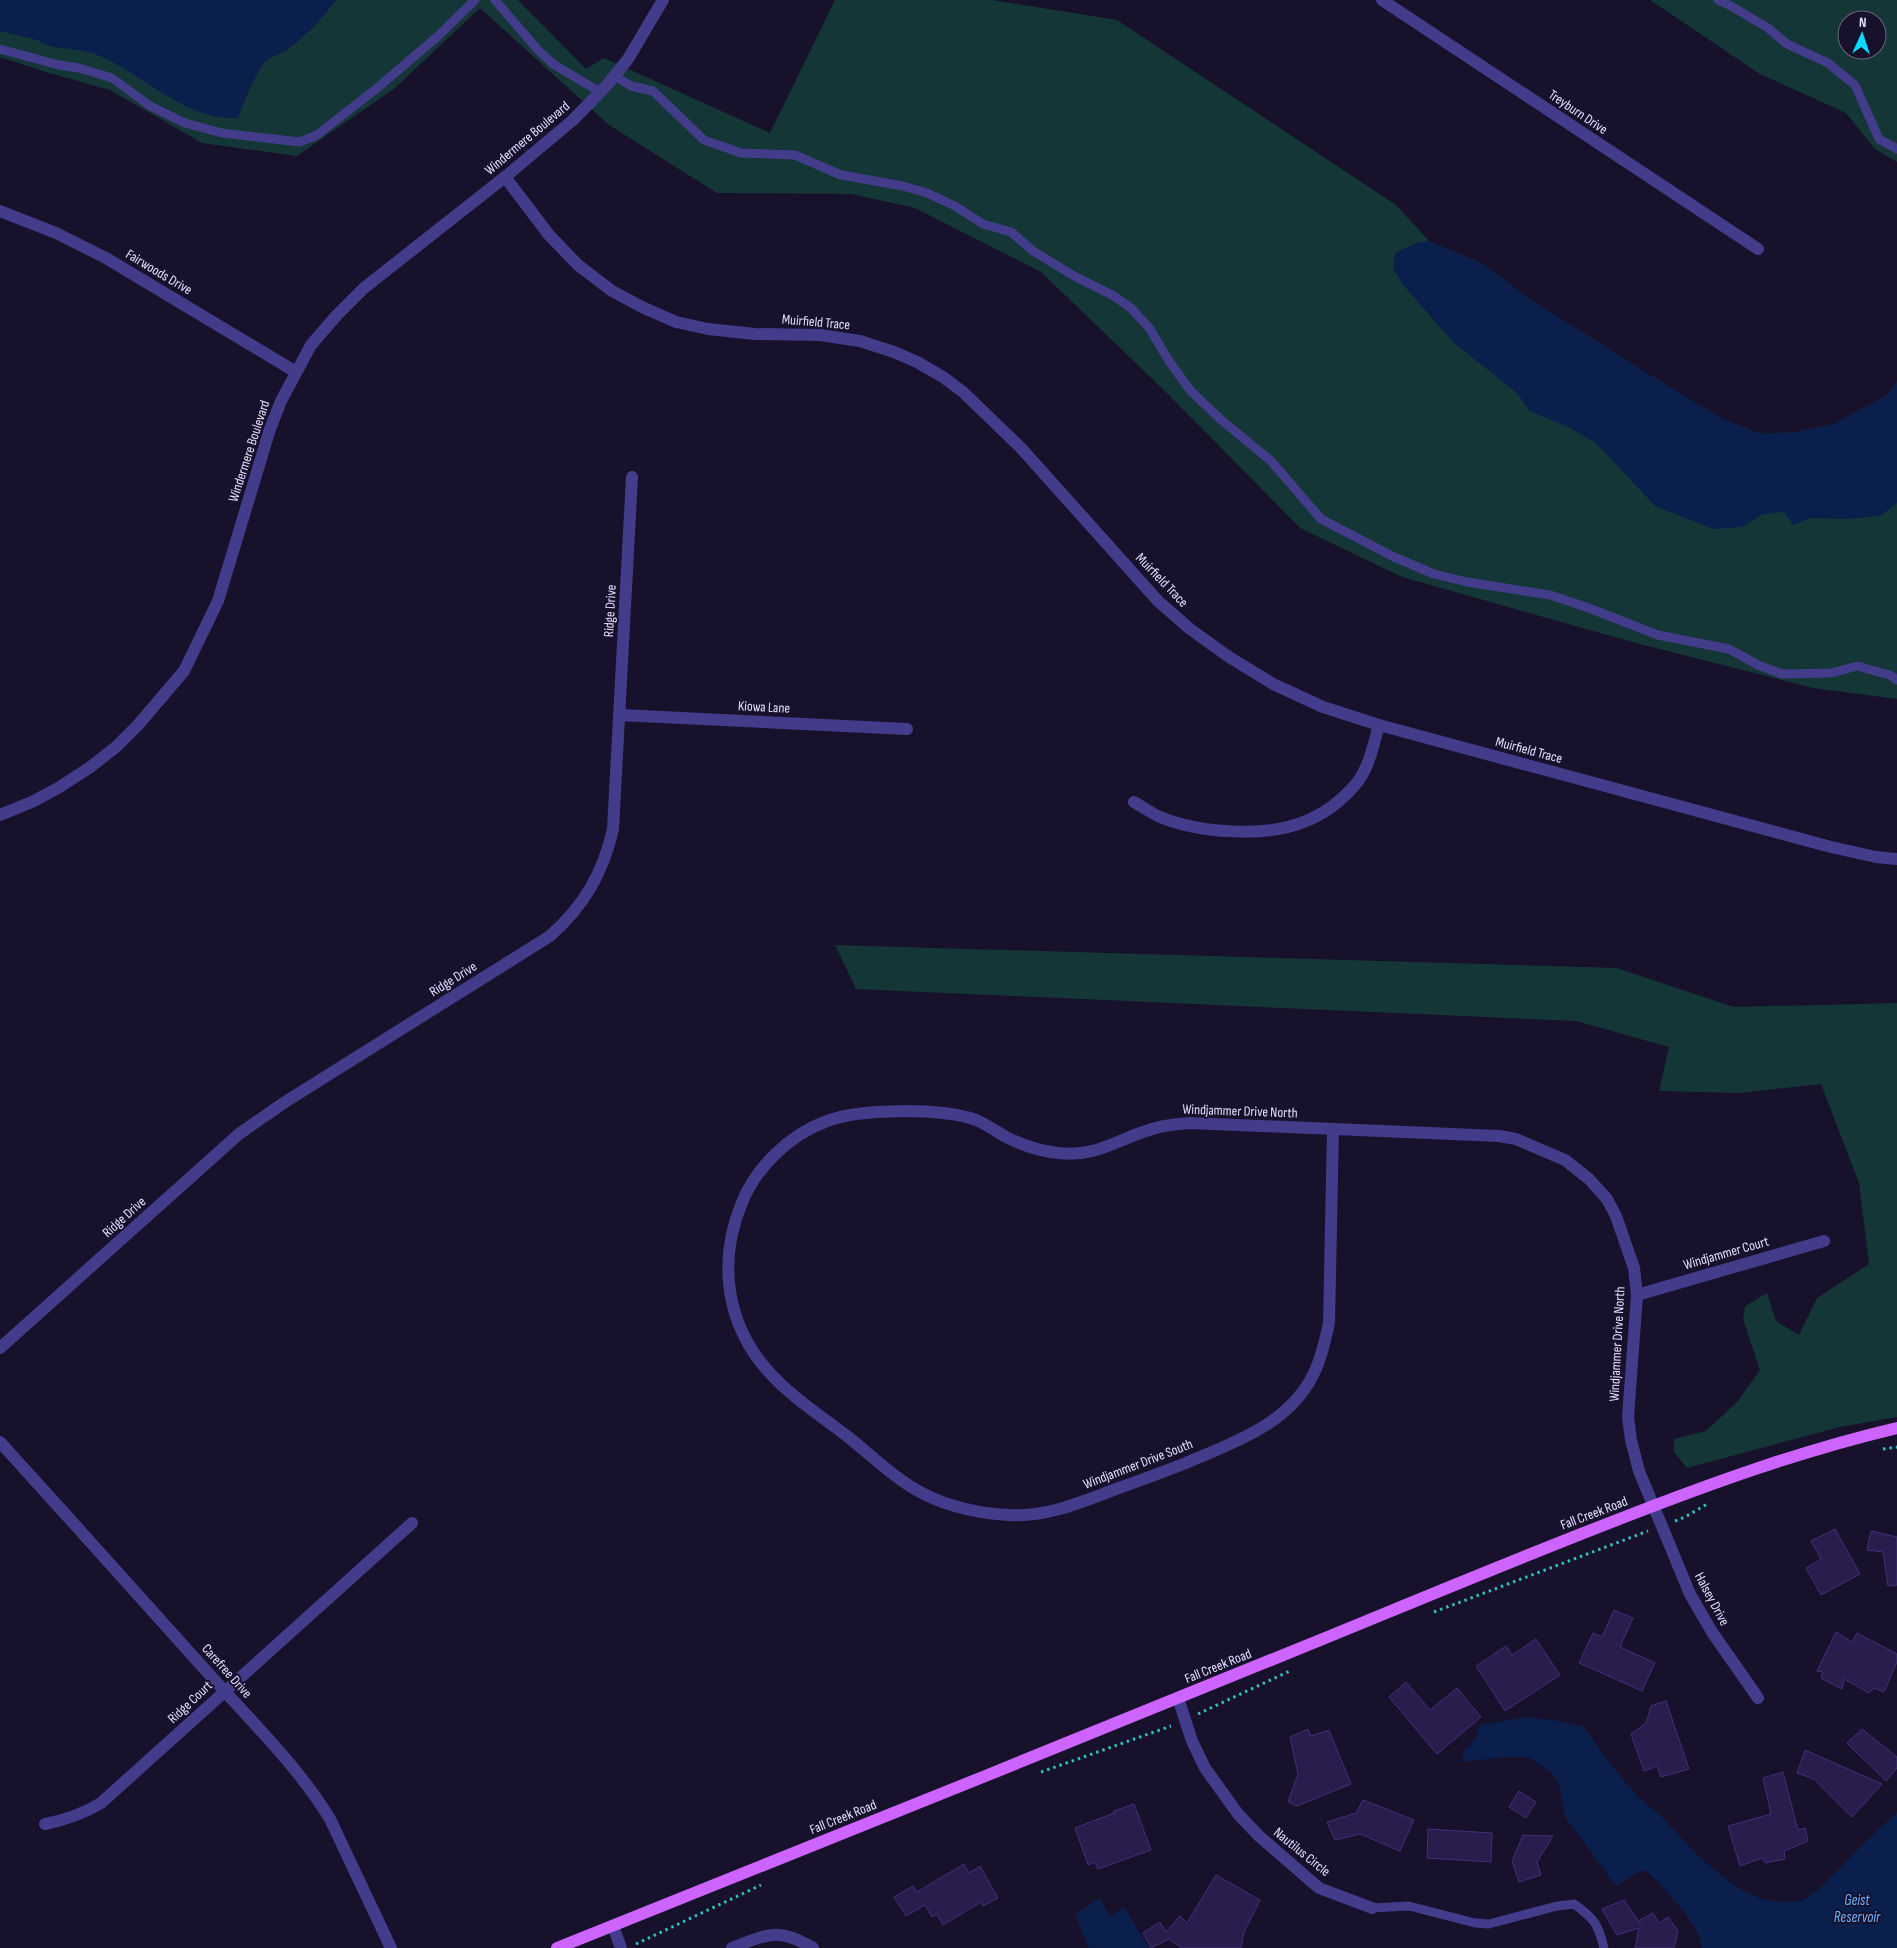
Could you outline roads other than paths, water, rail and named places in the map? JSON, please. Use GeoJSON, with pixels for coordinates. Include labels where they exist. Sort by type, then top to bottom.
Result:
{"type":"FeatureCollection","features":[{"type":"Feature","properties":{"kind":"main road","name":"Fall Creek Road"},"geometry":{"type":"LineString","coordinates":[[557,1948],[1178,1698],[1518,1558],[1724,1478],[1897,1428]]}},
{"type":"Feature","properties":{"kind":"street","name":"Windermere Boulevard"},"geometry":{"type":"LineString","coordinates":[[0,815],[34,801],[58,788],[89,768],[116,747],[138,725],[184,670],[218,601],[270,429],[281,401],[310,345],[364,288],[505,177],[573,120],[615,76],[628,59],[663,0]]}},
{"type":"Feature","properties":{"kind":"street","name":"Treyburn Drive"},"geometry":{"type":"LineString","coordinates":[[1382,0],[1758,249]]}},
{"type":"Feature","properties":{"kind":"street","name":"Muirfield Trace"},"geometry":{"type":"LineString","coordinates":[[505,177],[549,235],[578,265],[612,291],[644,308],[676,322],[708,329],[755,334],[820,335],[860,341],[917,362],[943,377],[963,392],[1021,448],[1158,601],[1190,629],[1229,657],[1273,684],[1323,706],[1379,726],[1831,847],[1876,857],[1897,859]]}},
{"type":"Feature","properties":{"kind":"street","name":"Fairwoods Drive"},"geometry":{"type":"LineString","coordinates":[[0,211],[56,233],[106,258],[296,372]]}},
{"type":"Feature","properties":{"kind":"street","name":"Ridge Drive"},"geometry":{"type":"LineString","coordinates":[[0,1348],[239,1134],[285,1102],[550,936],[564,924],[590,892],[608,851],[613,829],[632,477]]}},
{"type":"Feature","properties":{"kind":"street","name":"Kiowa Lane"},"geometry":{"type":"LineString","coordinates":[[620,715],[907,728]]}},
{"type":"Feature","properties":{"kind":"street"},"geometry":{"type":"LineString","coordinates":[[1134,802],[1159,817],[1189,827],[1230,831],[1274,830],[1306,821],[1332,806],[1355,785],[1367,765],[1379,726]]}},
{"type":"Feature","properties":{"kind":"street","name":"Windjammer Drive North"},"geometry":{"type":"LineString","coordinates":[[753,1352],[735,1315],[729,1293],[727,1262],[732,1227],[745,1194],[763,1166],[794,1139],[825,1122],[854,1114],[877,1112],[947,1114],[978,1121],[1008,1138],[1033,1148],[1056,1153],[1074,1154],[1083,1154],[1109,1147],[1143,1132],[1166,1125],[1190,1123],[1498,1136],[1516,1139],[1565,1160],[1589,1179],[1607,1199],[1616,1216],[1634,1268],[1637,1295],[1628,1417],[1630,1440],[1639,1471],[1654,1506]]}},
{"type":"Feature","properties":{"kind":"street","name":"Windjammer Drive South"},"geometry":{"type":"LineString","coordinates":[[753,1352],[768,1372],[786,1388],[897,1476],[923,1494],[950,1504],[984,1512],[1012,1515],[1038,1514],[1064,1509],[1168,1470],[1257,1432],[1284,1412],[1313,1376],[1324,1346],[1329,1323],[1333,1129]]}},
{"type":"Feature","properties":{"kind":"street","name":"Windjammer Court"},"geometry":{"type":"LineString","coordinates":[[1637,1295],[1824,1240]]}},
{"type":"Feature","properties":{"kind":"street","name":"Carefree Drive"},"geometry":{"type":"LineString","coordinates":[[0,1442],[224,1691],[318,1800],[342,1845],[391,1948]]}},
{"type":"Feature","properties":{"kind":"street","name":"Halsey Drive"},"geometry":{"type":"LineString","coordinates":[[1654,1506],[1690,1594],[1712,1632],[1758,1698]]}},
{"type":"Feature","properties":{"kind":"street","name":"Ridge Court"},"geometry":{"type":"LineString","coordinates":[[45,1824],[88,1812],[101,1803],[412,1522]]}},
{"type":"Feature","properties":{"kind":"street","name":"Nautilus Circle"},"geometry":{"type":"LineString","coordinates":[[1178,1698],[1192,1741],[1205,1768],[1238,1814],[1258,1836],[1319,1888],[1372,1908]]}},
{"type":"Feature","properties":{"kind":"street"},"geometry":{"type":"LineString","coordinates":[[613,1926],[625,1947]]}},
{"type":"Feature","properties":{"kind":"street"},"geometry":{"type":"LineString","coordinates":[[732,1948],[762,1936],[780,1934],[796,1938],[814,1948]]}},
{"type":"Feature","properties":{"kind":"lane"},"geometry":{"type":"LineString","coordinates":[[0,48],[112,78],[150,106],[185,123],[222,133],[300,142],[317,135],[376,89],[437,37],[475,0]]}},
{"type":"Feature","properties":{"kind":"lane"},"geometry":{"type":"LineString","coordinates":[[495,0],[532,44],[553,64],[600,92]]}},
{"type":"Feature","properties":{"kind":"lane"},"geometry":{"type":"LineString","coordinates":[[1718,0],[1768,28],[1787,44],[1828,63],[1854,85],[1878,139],[1897,150]]}},
{"type":"Feature","properties":{"kind":"lane"},"geometry":{"type":"LineString","coordinates":[[615,76],[631,86],[653,91],[704,140],[741,153],[795,155],[841,175],[903,186],[927,193],[955,206],[984,224],[1011,232],[1033,251],[1074,276],[1114,296],[1131,308],[1150,329],[1169,361],[1190,390],[1219,418],[1270,461],[1321,518],[1394,557],[1434,574],[1467,582],[1550,595],[1658,635],[1730,649],[1782,674],[1832,673],[1857,666],[1890,675],[1897,680]]}},
{"type":"Feature","properties":{"kind":"lane","name":"Nautilus Circle"},"geometry":{"type":"LineString","coordinates":[[1372,1908],[1409,1906],[1475,1924],[1489,1924],[1557,1906],[1574,1904],[1598,1926],[1604,1948]]}},
{"type":"Feature","properties":{"kind":"water"},"geometry":{"type":"Polygon","coordinates":[[[0,0],[336,0],[301,39],[263,64],[238,118],[202,113],[184,105],[117,64],[100,56],[51,46],[37,40],[0,31],[0,0]]]}},
{"type":"Feature","properties":{"kind":"water"},"geometry":{"type":"Polygon","coordinates":[[[1429,241],[1483,264],[1531,300],[1669,387],[1721,418],[1760,434],[1797,432],[1834,424],[1888,395],[1897,382],[1897,503],[1880,516],[1847,519],[1810,518],[1793,525],[1784,512],[1763,514],[1742,527],[1713,529],[1655,506],[1596,443],[1568,427],[1530,411],[1517,393],[1454,343],[1404,286],[1393,268],[1395,253],[1417,243],[1429,241]]]}},
{"type":"Feature","properties":{"kind":"water","name":"Geist Reservoir"},"geometry":{"type":"Polygon","coordinates":[[[1527,1717],[1553,1720],[1584,1727],[1611,1765],[1637,1796],[1661,1816],[1700,1858],[1738,1888],[1759,1898],[1780,1902],[1801,1901],[1819,1889],[1897,1812],[1897,1948],[1702,1948],[1700,1938],[1688,1917],[1646,1870],[1633,1875],[1616,1886],[1565,1817],[1560,1788],[1553,1774],[1528,1757],[1504,1757],[1462,1762],[1463,1752],[1475,1740],[1480,1725],[1527,1717]]]}},
{"type":"Feature","properties":{"kind":"water"},"geometry":{"type":"Polygon","coordinates":[[[1099,1898],[1111,1918],[1124,1907],[1149,1948],[1089,1948],[1075,1915],[1099,1898]]]}}]}
